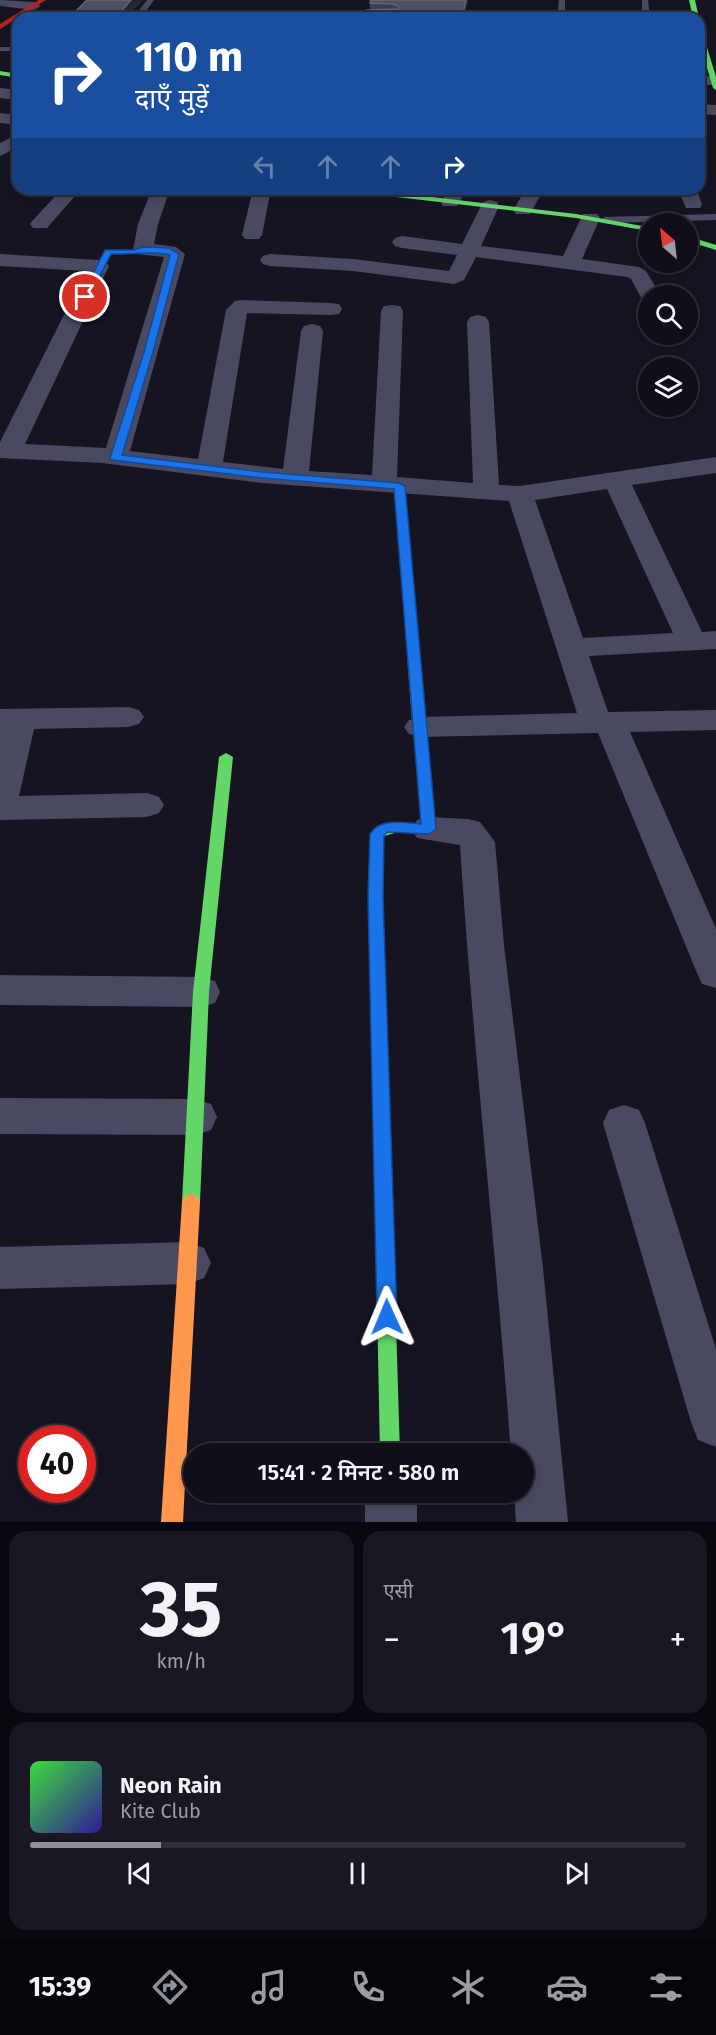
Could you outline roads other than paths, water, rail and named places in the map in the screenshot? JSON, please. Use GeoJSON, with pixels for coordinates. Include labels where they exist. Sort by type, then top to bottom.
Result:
{"type":"FeatureCollection","features":[{"type":"Feature","properties":{"kind":"street"},"geometry":{"type":"LineString","coordinates":[[0,2],[39,3]]}},
{"type":"Feature","properties":{"kind":"street"},"geometry":{"type":"LineString","coordinates":[[24,12],[39,3]]}},
{"type":"Feature","properties":{"kind":"street"},"geometry":{"type":"LineString","coordinates":[[709,83],[711,56]]}},
{"type":"Feature","properties":{"kind":"street"},"geometry":{"type":"LineString","coordinates":[[0,157],[10,147]]}},
{"type":"Feature","properties":{"kind":"street"},"geometry":{"type":"LineString","coordinates":[[40,224],[67,195]]}},
{"type":"Feature","properties":{"kind":"street"},"geometry":{"type":"LineString","coordinates":[[116,458],[175,254],[169,251],[134,251],[148,224],[159,195]]}},
{"type":"Feature","properties":{"kind":"street"},"geometry":{"type":"LineString","coordinates":[[252,235],[261,195]]}},
{"type":"Feature","properties":{"kind":"street"},"geometry":{"type":"LineString","coordinates":[[438,195],[454,196],[490,206],[595,219],[638,227]]}},
{"type":"Feature","properties":{"kind":"street"},"geometry":{"type":"LineString","coordinates":[[523,210],[532,195]]}},
{"type":"Feature","properties":{"kind":"street"},"geometry":{"type":"LineString","coordinates":[[270,260],[353,266],[454,278],[490,206]]}},
{"type":"Feature","properties":{"kind":"street"},"geometry":{"type":"LineString","coordinates":[[570,263],[595,219]]}},
{"type":"Feature","properties":{"kind":"street"},"geometry":{"type":"LineString","coordinates":[[698,241],[716,248]]}},
{"type":"Feature","properties":{"kind":"street"},"geometry":{"type":"LineString","coordinates":[[402,242],[636,273],[644,285]]}},
{"type":"Feature","properties":{"kind":"street"},"geometry":{"type":"LineString","coordinates":[[0,245],[108,252],[5,450],[116,458],[392,486],[520,494],[715,467]]}},
{"type":"Feature","properties":{"kind":"street"},"geometry":{"type":"LineString","coordinates":[[0,260],[99,266]]}},
{"type":"Feature","properties":{"kind":"street"},"geometry":{"type":"LineString","coordinates":[[209,469],[237,309],[243,306],[331,309]]}},
{"type":"Feature","properties":{"kind":"street"},"geometry":{"type":"LineString","coordinates":[[392,311],[392,486],[420,727],[429,829]]}},
{"type":"Feature","properties":{"kind":"street"},"geometry":{"type":"LineString","coordinates":[[478,322],[486,492]]}},
{"type":"Feature","properties":{"kind":"street"},"geometry":{"type":"LineString","coordinates":[[295,477],[312,331]]}},
{"type":"Feature","properties":{"kind":"street"},"geometry":{"type":"LineString","coordinates":[[571,648],[704,641],[616,480]]}},
{"type":"Feature","properties":{"kind":"street"},"geometry":{"type":"LineString","coordinates":[[520,494],[571,648],[716,973]]}},
{"type":"Feature","properties":{"kind":"street"},"geometry":{"type":"LineString","coordinates":[[128,717],[10,719],[0,807],[147,805]]}},
{"type":"Feature","properties":{"kind":"street"},"geometry":{"type":"LineString","coordinates":[[420,727],[716,720]]}},
{"type":"Feature","properties":{"kind":"street"},"geometry":{"type":"LineString","coordinates":[[172,1522],[196,1117],[201,992],[213,900],[226,757]]}},
{"type":"Feature","properties":{"kind":"street"},"geometry":{"type":"LineString","coordinates":[[390,1443],[376,897],[377,834],[388,827],[468,831],[477,842],[485,945],[520,1268],[542,1522]]}},
{"type":"Feature","properties":{"kind":"street"},"geometry":{"type":"LineString","coordinates":[[0,990],[201,992]]}},
{"type":"Feature","properties":{"kind":"street"},"geometry":{"type":"LineString","coordinates":[[0,1116],[196,1117]]}},
{"type":"Feature","properties":{"kind":"street"},"geometry":{"type":"LineString","coordinates":[[624,1123],[716,1422]]}},
{"type":"Feature","properties":{"kind":"street"},"geometry":{"type":"LineString","coordinates":[[0,1268],[188,1263]]}},
{"type":"Feature","properties":{"kind":"street"},"geometry":{"type":"LineString","coordinates":[[391,1503],[392,1522]]}},
{"type":"Feature","properties":{"kind":"lane"},"geometry":{"type":"LineString","coordinates":[[142,12],[151,0]]}},
{"type":"Feature","properties":{"kind":"lane"},"geometry":{"type":"LineString","coordinates":[[698,219],[716,217]]}},
{"type":"Feature","properties":{"kind":"lane"},"geometry":{"type":"LineString","coordinates":[[595,219],[638,220]]}}]}
